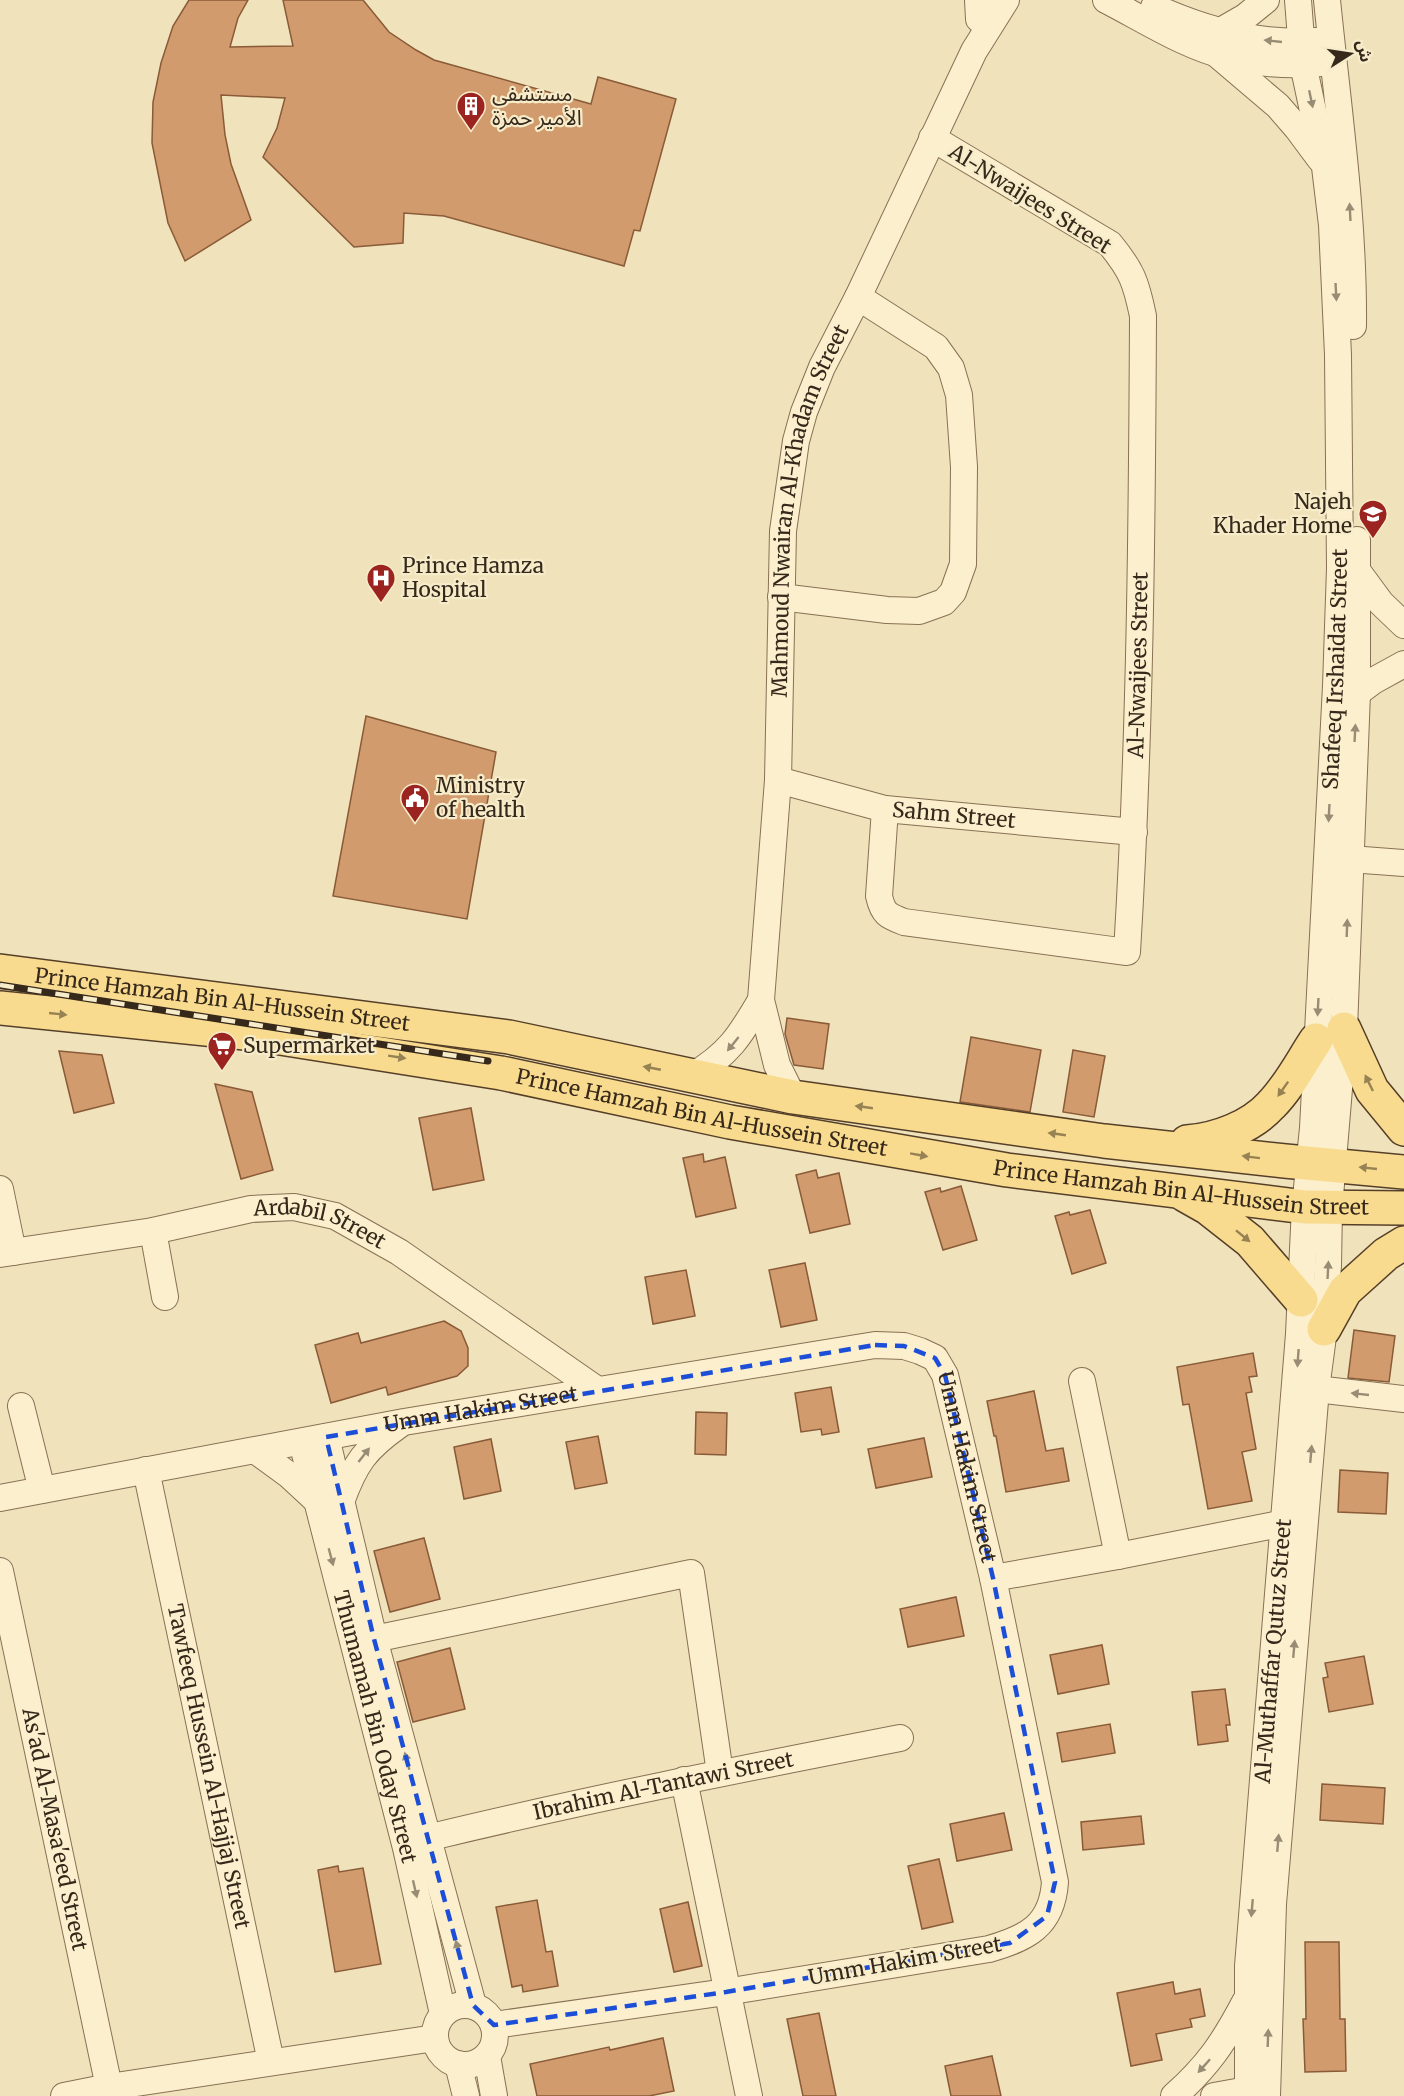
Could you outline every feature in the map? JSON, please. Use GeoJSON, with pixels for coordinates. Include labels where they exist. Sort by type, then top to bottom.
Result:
{"type":"FeatureCollection","features":[{"type":"Feature","properties":{"kind":"main road","name":"Prince Hamzah Bin Al-Hussein Street"},"geometry":{"type":"LineString","coordinates":[[0,971],[509,1037],[793,1097],[1104,1141],[1404,1172]]}},
{"type":"Feature","properties":{"kind":"main road","name":"Prince Hamzah Bin Al-Hussein Street"},"geometry":{"type":"LineString","coordinates":[[0,1008],[290,1040],[501,1073],[730,1122],[1007,1170],[1317,1208],[1404,1208]]}},
{"type":"Feature","properties":{"kind":"main road"},"geometry":{"type":"LineString","coordinates":[[1148,1145],[1200,1141],[1225,1134],[1258,1116],[1271,1106],[1330,1034],[1404,1129]]}},
{"type":"Feature","properties":{"kind":"main road"},"geometry":{"type":"LineString","coordinates":[[1178,1191],[1208,1208],[1250,1241],[1301,1300]]}},
{"type":"Feature","properties":{"kind":"main road"},"geometry":{"type":"LineString","coordinates":[[1324,1329],[1345,1291],[1365,1271],[1404,1243]]}},
{"type":"Feature","properties":{"kind":"street","name":"Mahmoud Nwairan Al-Khadam Street"},"geometry":{"type":"LineString","coordinates":[[793,1097],[777,1065],[761,1000],[778,780],[783,531],[796,441],[804,412],[822,367],[858,297],[974,51],[1006,0]]}},
{"type":"Feature","properties":{"kind":"street"},"geometry":{"type":"LineString","coordinates":[[1106,0],[1180,39],[1217,42],[1272,41],[1302,53],[1332,51]]}},
{"type":"Feature","properties":{"kind":"street"},"geometry":{"type":"LineString","coordinates":[[1141,0],[1184,21],[1217,42],[1278,106],[1325,167]]}},
{"type":"Feature","properties":{"kind":"street"},"geometry":{"type":"LineString","coordinates":[[1217,42],[1266,0]]}},
{"type":"Feature","properties":{"kind":"street","name":"Shafeeq Irshaidat Street"},"geometry":{"type":"LineString","coordinates":[[1298,0],[1302,53],[1325,167],[1332,225],[1357,693],[1350,859],[1330,1034],[1313,1128],[1321,1164],[1317,1208]]}},
{"type":"Feature","properties":{"kind":"street","name":"Shafeeq Irshaidat Street"},"geometry":{"type":"LineString","coordinates":[[1327,0],[1349,204],[1353,280],[1349,568],[1335,718],[1330,1034]]}},
{"type":"Feature","properties":{"kind":"street","name":"Mahmoud Nwairan Al-Khadam Street"},"geometry":{"type":"LineString","coordinates":[[974,51],[981,6]]}},
{"type":"Feature","properties":{"kind":"street","name":"Al-Nwaijees Street"},"geometry":{"type":"LineString","coordinates":[[885,809],[879,896],[881,906],[889,916],[904,922],[1127,952],[1134,832],[1142,550],[1143,316],[1136,284],[1123,260],[1110,244],[932,138]]}},
{"type":"Feature","properties":{"kind":"street"},"geometry":{"type":"LineString","coordinates":[[781,597],[887,610],[919,611],[944,602],[953,592],[959,579],[965,545],[964,467],[959,394],[951,368],[936,347],[858,297]]}},
{"type":"Feature","properties":{"kind":"street"},"geometry":{"type":"LineString","coordinates":[[1349,568],[1404,625]]}},
{"type":"Feature","properties":{"kind":"street"},"geometry":{"type":"LineString","coordinates":[[1357,693],[1373,681],[1404,664]]}},
{"type":"Feature","properties":{"kind":"street","name":"Sahm Street"},"geometry":{"type":"LineString","coordinates":[[778,780],[885,809],[1134,832]]}},
{"type":"Feature","properties":{"kind":"street"},"geometry":{"type":"LineString","coordinates":[[1350,859],[1404,863]]}},
{"type":"Feature","properties":{"kind":"street","name":"Mahmoud Nwairan Al-Khadam Street"},"geometry":{"type":"LineString","coordinates":[[692,1076],[714,1063],[730,1048],[761,1000]]}},
{"type":"Feature","properties":{"kind":"street"},"geometry":{"type":"LineString","coordinates":[[0,1189],[7,1253]]}},
{"type":"Feature","properties":{"kind":"street","name":"Ardabil Street"},"geometry":{"type":"LineString","coordinates":[[7,1253],[153,1231],[251,1209],[294,1206],[335,1216],[399,1252],[596,1389]]}},
{"type":"Feature","properties":{"kind":"street","name":"Al-Muthaffar Qutuz Street"},"geometry":{"type":"LineString","coordinates":[[1257,2092],[1246,1999],[1301,1300],[1317,1208]]}},
{"type":"Feature","properties":{"kind":"street","name":"Al-Muthaffar Qutuz Street"},"geometry":{"type":"LineString","coordinates":[[1257,2092],[1316,1389],[1324,1329],[1328,1265],[1317,1208]]}},
{"type":"Feature","properties":{"kind":"street"},"geometry":{"type":"LineString","coordinates":[[153,1231],[165,1297]]}},
{"type":"Feature","properties":{"kind":"street","name":"Umm Hakim Street"},"geometry":{"type":"LineString","coordinates":[[0,1498],[404,1422],[875,1345],[904,1346],[935,1358],[945,1375],[993,1578],[1054,1882],[1054,1899],[1047,1916],[1033,1929],[1010,1943],[989,1949],[726,1992],[494,2025]]}},
{"type":"Feature","properties":{"kind":"street"},"geometry":{"type":"LineString","coordinates":[[1082,1381],[1118,1556]]}},
{"type":"Feature","properties":{"kind":"street"},"geometry":{"type":"LineString","coordinates":[[1316,1389],[1404,1399]]}},
{"type":"Feature","properties":{"kind":"street"},"geometry":{"type":"LineString","coordinates":[[21,1406],[42,1490]]}},
{"type":"Feature","properties":{"kind":"street"},"geometry":{"type":"LineString","coordinates":[[341,1502],[350,1477],[364,1454],[378,1440],[404,1422]]}},
{"type":"Feature","properties":{"kind":"street","name":"Thumamah Bin Oday Street"},"geometry":{"type":"LineString","coordinates":[[314,1439],[316,1500],[406,1848],[439,2026]]}},
{"type":"Feature","properties":{"kind":"street","name":"Thumamah Bin Oday Street"},"geometry":{"type":"LineString","coordinates":[[314,1439],[341,1502],[374,1639],[473,2006]]}},
{"type":"Feature","properties":{"kind":"street"},"geometry":{"type":"LineString","coordinates":[[256,1451],[289,1475],[316,1500]]}},
{"type":"Feature","properties":{"kind":"street","name":"Tawfeeq Hussein Al-Hajjaj Street"},"geometry":{"type":"LineString","coordinates":[[146,1470],[271,2062]]}},
{"type":"Feature","properties":{"kind":"street"},"geometry":{"type":"LineString","coordinates":[[993,1578],[1285,1523]]}},
{"type":"Feature","properties":{"kind":"street","name":"As'ad Al-Masa'eed Street"},"geometry":{"type":"LineString","coordinates":[[0,1571],[109,2087]]}},
{"type":"Feature","properties":{"kind":"street"},"geometry":{"type":"LineString","coordinates":[[374,1639],[691,1573],[720,1773]]}},
{"type":"Feature","properties":{"kind":"street","name":"Ibrahim Al-Tantawi Street"},"geometry":{"type":"LineString","coordinates":[[427,1838],[550,1808],[900,1738]]}},
{"type":"Feature","properties":{"kind":"street"},"geometry":{"type":"LineString","coordinates":[[684,1780],[749,2096]]}},
{"type":"Feature","properties":{"kind":"street"},"geometry":{"type":"LineString","coordinates":[[1174,2096],[1208,2064],[1226,2039],[1246,1999]]}},
{"type":"Feature","properties":{"kind":"street"},"geometry":{"type":"LineString","coordinates":[[462,2004],[473,2006],[482,2010],[494,2025],[495,2036],[487,2056],[473,2064],[458,2064],[447,2059],[439,2050],[439,2026],[452,2007],[462,2004]]}},
{"type":"Feature","properties":{"kind":"street"},"geometry":{"type":"LineString","coordinates":[[64,2096],[271,2062],[439,2026]]}},
{"type":"Feature","properties":{"kind":"street"},"geometry":{"type":"LineString","coordinates":[[487,2056],[494,2096]]}},
{"type":"Feature","properties":{"kind":"street"},"geometry":{"type":"LineString","coordinates":[[458,2064],[466,2096]]}},
{"type":"Feature","properties":{"kind":"street"},"geometry":{"type":"LineString","coordinates":[[1214,2096],[1257,2092]]}},
{"type":"Feature","properties":{"kind":"highlighted area"},"geometry":{"type":"Polygon","coordinates":[[[875,1345],[904,1346],[935,1358],[945,1375],[993,1578],[1055,1882],[1047,1916],[1010,1943],[726,1992],[494,2025],[473,2005],[374,1639],[326,1437],[875,1345]]]}},
{"type":"Feature","properties":{"kind":"building","name":"مستشفى الأمير حمزة"},"geometry":{"type":"Polygon","coordinates":[[[189,0],[248,0],[238,18],[230,47],[293,46],[283,0],[363,0],[389,32],[434,60],[591,104],[598,77],[676,99],[640,231],[634,230],[624,266],[444,216],[404,213],[403,243],[354,247],[263,157],[277,128],[285,98],[221,95],[231,164],[251,220],[185,261],[168,223],[152,143],[153,102],[161,63],[173,26],[189,0]]]}},
{"type":"Feature","properties":{"kind":"building","name":"Ministry of health"},"geometry":{"type":"Polygon","coordinates":[[[366,716],[496,752],[467,919],[333,896],[366,716]]]}},
{"type":"Feature","properties":{"kind":"building"},"geometry":{"type":"Polygon","coordinates":[[[787,1018],[829,1024],[823,1069],[794,1065],[785,1034],[787,1018]]]}},
{"type":"Feature","properties":{"kind":"building"},"geometry":{"type":"Polygon","coordinates":[[[971,1037],[1041,1050],[1030,1112],[960,1102],[971,1037]]]}},
{"type":"Feature","properties":{"kind":"building"},"geometry":{"type":"Polygon","coordinates":[[[1073,1050],[1105,1056],[1094,1117],[1063,1112],[1073,1050]]]}},
{"type":"Feature","properties":{"kind":"building"},"geometry":{"type":"Polygon","coordinates":[[[59,1051],[102,1055],[114,1103],[74,1113],[59,1051]]]}},
{"type":"Feature","properties":{"kind":"building"},"geometry":{"type":"Polygon","coordinates":[[[215,1084],[252,1092],[273,1170],[241,1179],[215,1084]]]}},
{"type":"Feature","properties":{"kind":"building"},"geometry":{"type":"Polygon","coordinates":[[[471,1108],[484,1180],[433,1190],[419,1118],[471,1108]]]}},
{"type":"Feature","properties":{"kind":"building"},"geometry":{"type":"Polygon","coordinates":[[[703,1154],[704,1162],[725,1157],[736,1208],[696,1217],[683,1158],[703,1154]]]}},
{"type":"Feature","properties":{"kind":"building"},"geometry":{"type":"Polygon","coordinates":[[[816,1170],[818,1178],[839,1173],[850,1224],[810,1233],[796,1175],[816,1170]]]}},
{"type":"Feature","properties":{"kind":"building"},"geometry":{"type":"Polygon","coordinates":[[[961,1186],[977,1240],[943,1250],[925,1192],[940,1188],[941,1192],[961,1186]]]}},
{"type":"Feature","properties":{"kind":"building"},"geometry":{"type":"Polygon","coordinates":[[[1090,1210],[1106,1263],[1072,1274],[1055,1216],[1090,1210]]]}},
{"type":"Feature","properties":{"kind":"building"},"geometry":{"type":"Polygon","coordinates":[[[805,1263],[817,1320],[781,1327],[769,1270],[805,1263]]]}},
{"type":"Feature","properties":{"kind":"building"},"geometry":{"type":"Polygon","coordinates":[[[686,1270],[695,1316],[653,1324],[645,1277],[686,1270]]]}},
{"type":"Feature","properties":{"kind":"building"},"geometry":{"type":"Polygon","coordinates":[[[444,1321],[461,1331],[468,1348],[468,1366],[457,1376],[388,1395],[386,1387],[331,1403],[315,1345],[358,1333],[361,1343],[444,1321]]]}},
{"type":"Feature","properties":{"kind":"building"},"geometry":{"type":"Polygon","coordinates":[[[1354,1330],[1395,1336],[1389,1382],[1348,1378],[1354,1330]]]}},
{"type":"Feature","properties":{"kind":"building"},"geometry":{"type":"Polygon","coordinates":[[[1253,1353],[1257,1376],[1249,1377],[1252,1392],[1246,1393],[1256,1449],[1242,1452],[1252,1501],[1208,1509],[1189,1404],[1183,1405],[1177,1367],[1253,1353]]]}},
{"type":"Feature","properties":{"kind":"building"},"geometry":{"type":"Polygon","coordinates":[[[831,1387],[839,1432],[822,1435],[821,1429],[801,1432],[795,1393],[831,1387]]]}},
{"type":"Feature","properties":{"kind":"building"},"geometry":{"type":"Polygon","coordinates":[[[1034,1391],[1046,1451],[1063,1448],[1069,1481],[1006,1492],[987,1401],[1034,1391]]]}},
{"type":"Feature","properties":{"kind":"building"},"geometry":{"type":"Polygon","coordinates":[[[696,1412],[727,1413],[726,1455],[695,1454],[696,1412]]]}},
{"type":"Feature","properties":{"kind":"building"},"geometry":{"type":"Polygon","coordinates":[[[598,1436],[607,1483],[575,1489],[566,1442],[598,1436]]]}},
{"type":"Feature","properties":{"kind":"building"},"geometry":{"type":"Polygon","coordinates":[[[924,1438],[932,1477],[876,1488],[868,1449],[924,1438]]]}},
{"type":"Feature","properties":{"kind":"building"},"geometry":{"type":"Polygon","coordinates":[[[491,1439],[501,1491],[464,1499],[454,1447],[491,1439]]]}},
{"type":"Feature","properties":{"kind":"building"},"geometry":{"type":"Polygon","coordinates":[[[1340,1470],[1388,1473],[1386,1514],[1338,1512],[1340,1470]]]}},
{"type":"Feature","properties":{"kind":"building"},"geometry":{"type":"Polygon","coordinates":[[[424,1538],[440,1599],[390,1612],[374,1551],[424,1538]]]}},
{"type":"Feature","properties":{"kind":"building"},"geometry":{"type":"Polygon","coordinates":[[[956,1597],[964,1636],[908,1647],[900,1609],[956,1597]]]}},
{"type":"Feature","properties":{"kind":"building"},"geometry":{"type":"Polygon","coordinates":[[[1102,1645],[1109,1684],[1058,1694],[1050,1655],[1102,1645]]]}},
{"type":"Feature","properties":{"kind":"building"},"geometry":{"type":"Polygon","coordinates":[[[450,1648],[465,1709],[413,1722],[397,1662],[450,1648]]]}},
{"type":"Feature","properties":{"kind":"building"},"geometry":{"type":"Polygon","coordinates":[[[1364,1656],[1373,1704],[1329,1712],[1323,1678],[1328,1677],[1325,1663],[1364,1656]]]}},
{"type":"Feature","properties":{"kind":"building"},"geometry":{"type":"Polygon","coordinates":[[[1225,1689],[1230,1725],[1226,1725],[1228,1741],[1198,1745],[1192,1692],[1225,1689]]]}},
{"type":"Feature","properties":{"kind":"building"},"geometry":{"type":"Polygon","coordinates":[[[1110,1724],[1115,1753],[1062,1762],[1057,1733],[1110,1724]]]}},
{"type":"Feature","properties":{"kind":"building"},"geometry":{"type":"Polygon","coordinates":[[[1322,1784],[1385,1788],[1383,1824],[1320,1820],[1322,1784]]]}},
{"type":"Feature","properties":{"kind":"building"},"geometry":{"type":"Polygon","coordinates":[[[1004,1813],[1012,1850],[957,1861],[950,1824],[1004,1813]]]}},
{"type":"Feature","properties":{"kind":"building"},"geometry":{"type":"Polygon","coordinates":[[[1141,1816],[1144,1844],[1083,1850],[1081,1822],[1141,1816]]]}},
{"type":"Feature","properties":{"kind":"building"},"geometry":{"type":"Polygon","coordinates":[[[939,1859],[953,1922],[922,1929],[908,1866],[939,1859]]]}},
{"type":"Feature","properties":{"kind":"building"},"geometry":{"type":"Polygon","coordinates":[[[338,1866],[339,1872],[363,1868],[381,1964],[335,1972],[318,1870],[338,1866]]]}},
{"type":"Feature","properties":{"kind":"building"},"geometry":{"type":"Polygon","coordinates":[[[537,1900],[546,1952],[552,1951],[558,1986],[523,1992],[522,1985],[512,1987],[496,1907],[537,1900]]]}},
{"type":"Feature","properties":{"kind":"building"},"geometry":{"type":"Polygon","coordinates":[[[688,1902],[702,1966],[674,1972],[660,1909],[688,1902]]]}},
{"type":"Feature","properties":{"kind":"building"},"geometry":{"type":"Polygon","coordinates":[[[1305,1942],[1339,1942],[1340,2019],[1345,2019],[1346,2071],[1305,2072],[1303,2019],[1306,2019],[1305,1942]]]}},
{"type":"Feature","properties":{"kind":"building"},"geometry":{"type":"Polygon","coordinates":[[[1173,1982],[1175,1994],[1200,1989],[1205,2016],[1190,2019],[1192,2027],[1156,2034],[1162,2060],[1131,2066],[1117,1993],[1173,1982]]]}},
{"type":"Feature","properties":{"kind":"building"},"geometry":{"type":"Polygon","coordinates":[[[819,2013],[836,2096],[803,2096],[787,2019],[819,2013]]]}},
{"type":"Feature","properties":{"kind":"building"},"geometry":{"type":"Polygon","coordinates":[[[663,2038],[674,2091],[649,2096],[537,2096],[530,2064],[663,2038]]]}},
{"type":"Feature","properties":{"kind":"building"},"geometry":{"type":"Polygon","coordinates":[[[992,2056],[1001,2096],[951,2096],[945,2066],[992,2056]]]}},
{"type":"Feature","properties":{"kind":"railway"},"geometry":{"type":"LineString","coordinates":[[0,985],[488,1061]]}},
{"type":"Feature","properties":{"kind":"place","name":"مستشفى الأمير حمزة"},"geometry":{"type":"Point","coordinates":[471,132]}},
{"type":"Feature","properties":{"kind":"place","name":"Najeh Khader Home"},"geometry":{"type":"Point","coordinates":[1373,540]}},
{"type":"Feature","properties":{"kind":"place","name":"Prince Hamza Hospital"},"geometry":{"type":"Point","coordinates":[381,604]}},
{"type":"Feature","properties":{"kind":"place","name":"Ministry of health"},"geometry":{"type":"Point","coordinates":[415,824]}},
{"type":"Feature","properties":{"kind":"place","name":"Supermarket"},"geometry":{"type":"Point","coordinates":[222,1072]}}]}
